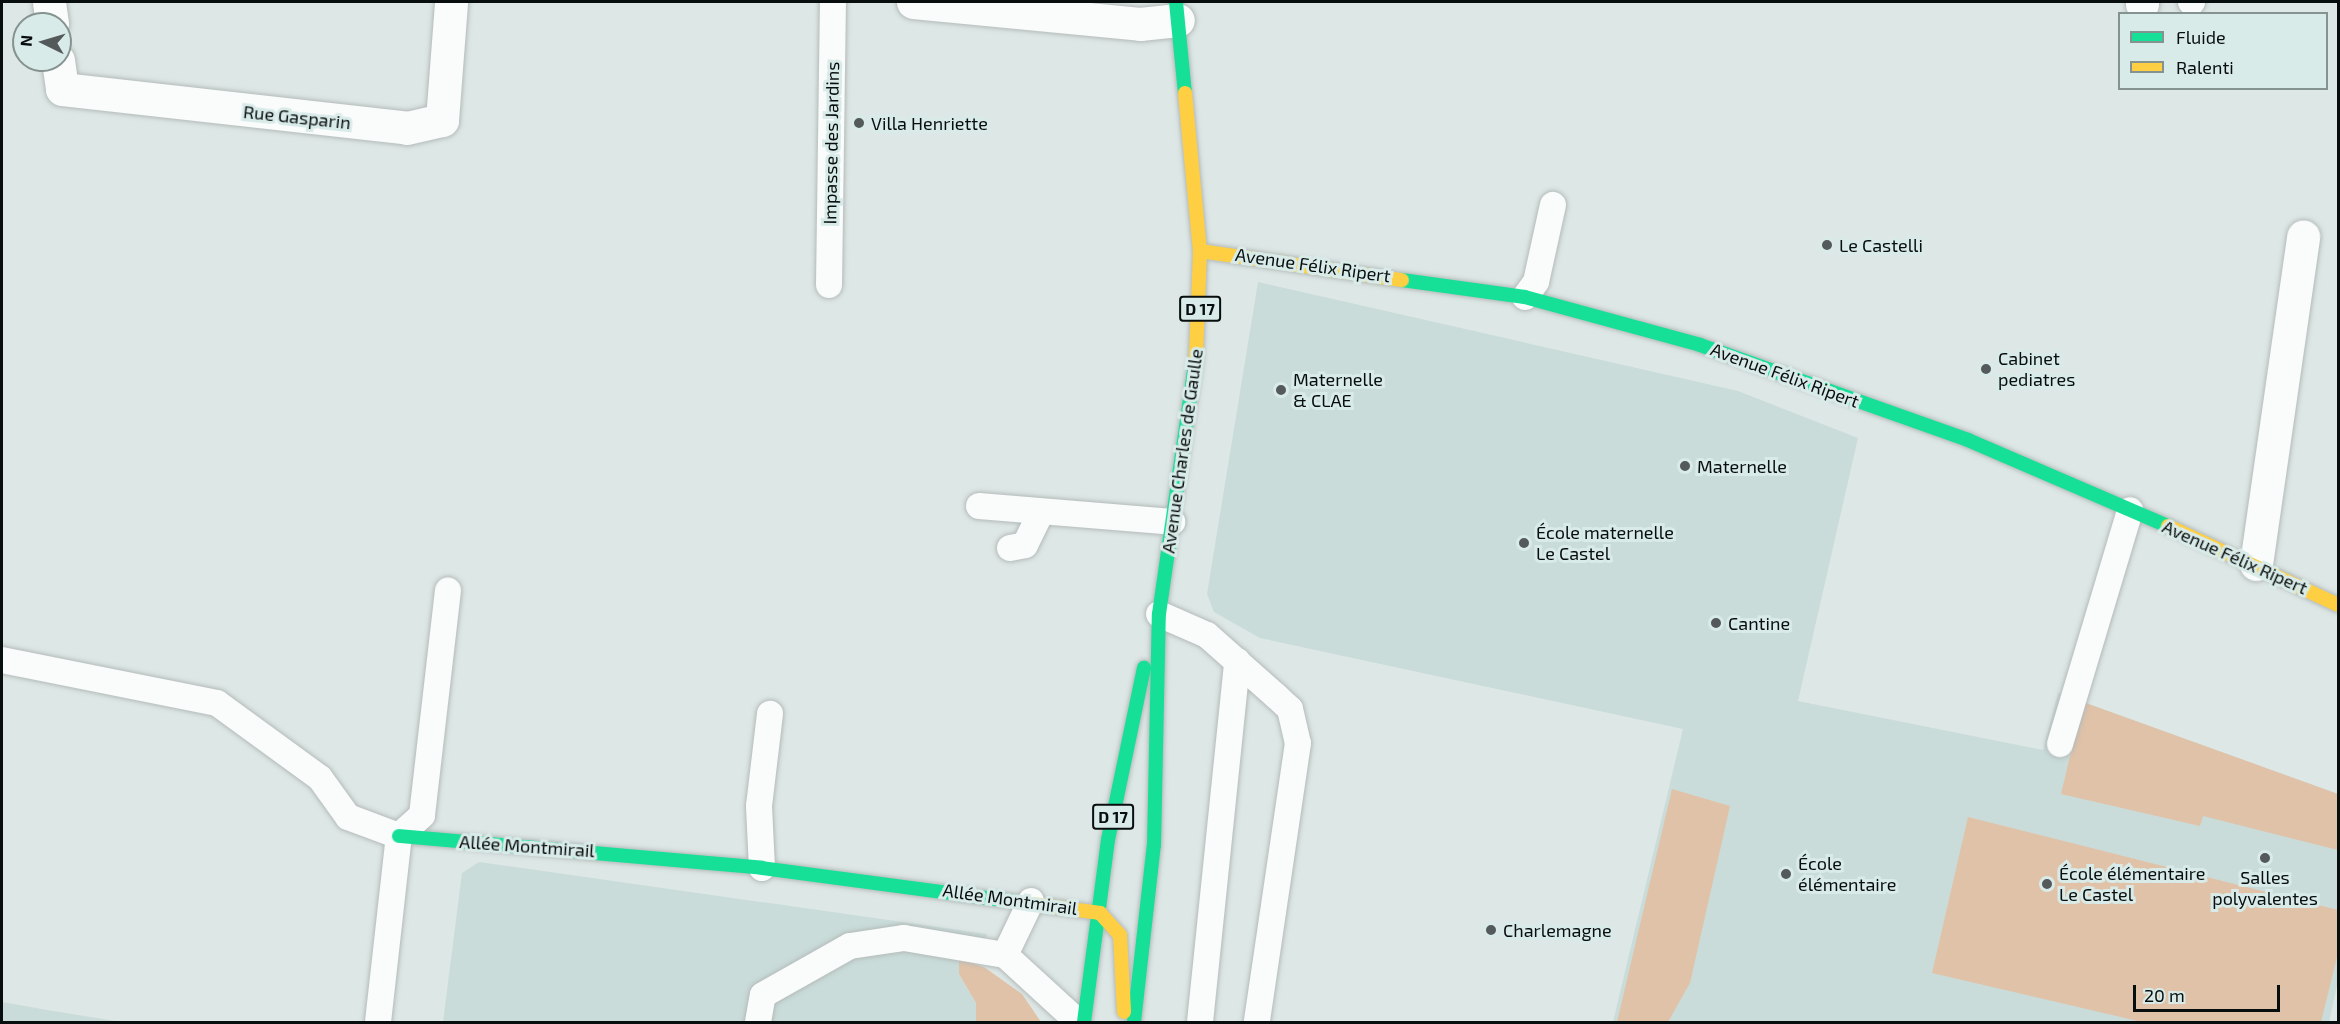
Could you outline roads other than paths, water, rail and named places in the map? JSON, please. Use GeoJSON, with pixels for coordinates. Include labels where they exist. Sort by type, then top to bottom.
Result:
{"type":"FeatureCollection","features":[{"type":"Feature","properties":{"kind":"street","name":"Rue Gasparin"},"geometry":{"type":"LineString","coordinates":[[60,72],[62,89],[407,128],[442,120],[451,2]]}},
{"type":"Feature","properties":{"kind":"street"},"geometry":{"type":"LineString","coordinates":[[913,2],[1140,24],[1177,11]]}},
{"type":"Feature","properties":{"kind":"street","name":"Avenue Charles de Gaulle"},"geometry":{"type":"LineString","coordinates":[[1084,1023],[1108,840],[1159,614],[1200,328],[1200,250],[1177,11]]}},
{"type":"Feature","properties":{"kind":"street"},"geometry":{"type":"LineString","coordinates":[[2256,564],[2303,237]]}},
{"type":"Feature","properties":{"kind":"street","name":"Avenue Félix Ripert"},"geometry":{"type":"LineString","coordinates":[[1200,250],[1525,297],[1700,345],[1968,440],[2256,564],[2338,605]]}},
{"type":"Feature","properties":{"kind":"street","name":"Avenue Charles de Gaulle"},"geometry":{"type":"LineString","coordinates":[[1134,1023],[1154,845],[1159,614]]}},
{"type":"Feature","properties":{"kind":"street","name":"Allée Montmirail"},"geometry":{"type":"LineString","coordinates":[[399,836],[762,868],[1031,901],[1100,913]]}},
{"type":"Feature","properties":{"kind":"street"},"geometry":{"type":"LineString","coordinates":[[1100,913],[1120,935],[1124,1023]]}},
{"type":"Feature","properties":{"kind":"lane","name":"Impasse des Jardins"},"geometry":{"type":"LineString","coordinates":[[829,285],[833,2]]}},
{"type":"Feature","properties":{"kind":"lane"},"geometry":{"type":"LineString","coordinates":[[1525,297],[1536,282],[1553,205]]}},
{"type":"Feature","properties":{"kind":"lane"},"geometry":{"type":"LineString","coordinates":[[979,506],[1040,514],[1172,522]]}},
{"type":"Feature","properties":{"kind":"lane"},"geometry":{"type":"LineString","coordinates":[[2060,744],[2130,510]]}},
{"type":"Feature","properties":{"kind":"lane"},"geometry":{"type":"LineString","coordinates":[[1010,548],[1024,545],[1040,514]]}},
{"type":"Feature","properties":{"kind":"lane"},"geometry":{"type":"LineString","coordinates":[[378,1023],[399,836],[422,815],[448,591]]}},
{"type":"Feature","properties":{"kind":"lane"},"geometry":{"type":"LineString","coordinates":[[1159,614],[1207,635],[1290,709],[1298,743],[1257,1023]]}},
{"type":"Feature","properties":{"kind":"lane","name":"Allée Montmirail"},"geometry":{"type":"LineString","coordinates":[[2,660],[217,703],[320,778],[348,817],[399,836]]}},
{"type":"Feature","properties":{"kind":"lane"},"geometry":{"type":"LineString","coordinates":[[1200,1023],[1237,661]]}},
{"type":"Feature","properties":{"kind":"lane"},"geometry":{"type":"LineString","coordinates":[[762,868],[759,806],[770,714]]}},
{"type":"Feature","properties":{"kind":"lane"},"geometry":{"type":"LineString","coordinates":[[1005,955],[1031,901]]}},
{"type":"Feature","properties":{"kind":"lane"},"geometry":{"type":"LineString","coordinates":[[758,1023],[763,995],[850,946],[904,938],[1005,955],[1078,1023]]}},
{"type":"Feature","properties":{"kind":"place","name":"Villa Henriette"},"geometry":{"type":"Point","coordinates":[859,123]}},
{"type":"Feature","properties":{"kind":"place","name":"Le Castelli"},"geometry":{"type":"Point","coordinates":[1827,245]}},
{"type":"Feature","properties":{"kind":"place","name":"Cabinet pediatres"},"geometry":{"type":"Point","coordinates":[1986,369]}},
{"type":"Feature","properties":{"kind":"place","name":"Maternelle & CLAE"},"geometry":{"type":"Point","coordinates":[1281,390]}},
{"type":"Feature","properties":{"kind":"place","name":"Maternelle"},"geometry":{"type":"Point","coordinates":[1685,466]}},
{"type":"Feature","properties":{"kind":"place","name":"École maternelle Le Castel"},"geometry":{"type":"Point","coordinates":[1524,543]}},
{"type":"Feature","properties":{"kind":"place","name":"Cantine"},"geometry":{"type":"Point","coordinates":[1716,623]}},
{"type":"Feature","properties":{"kind":"place","name":"Salles polyvalentes"},"geometry":{"type":"Point","coordinates":[2265,858]}},
{"type":"Feature","properties":{"kind":"place","name":"École élémentaire"},"geometry":{"type":"Point","coordinates":[1786,874]}},
{"type":"Feature","properties":{"kind":"place","name":"École élémentaire Le Castel"},"geometry":{"type":"Point","coordinates":[2047,884]}},
{"type":"Feature","properties":{"kind":"place","name":"Charlemagne"},"geometry":{"type":"Point","coordinates":[1491,930]}}]}
